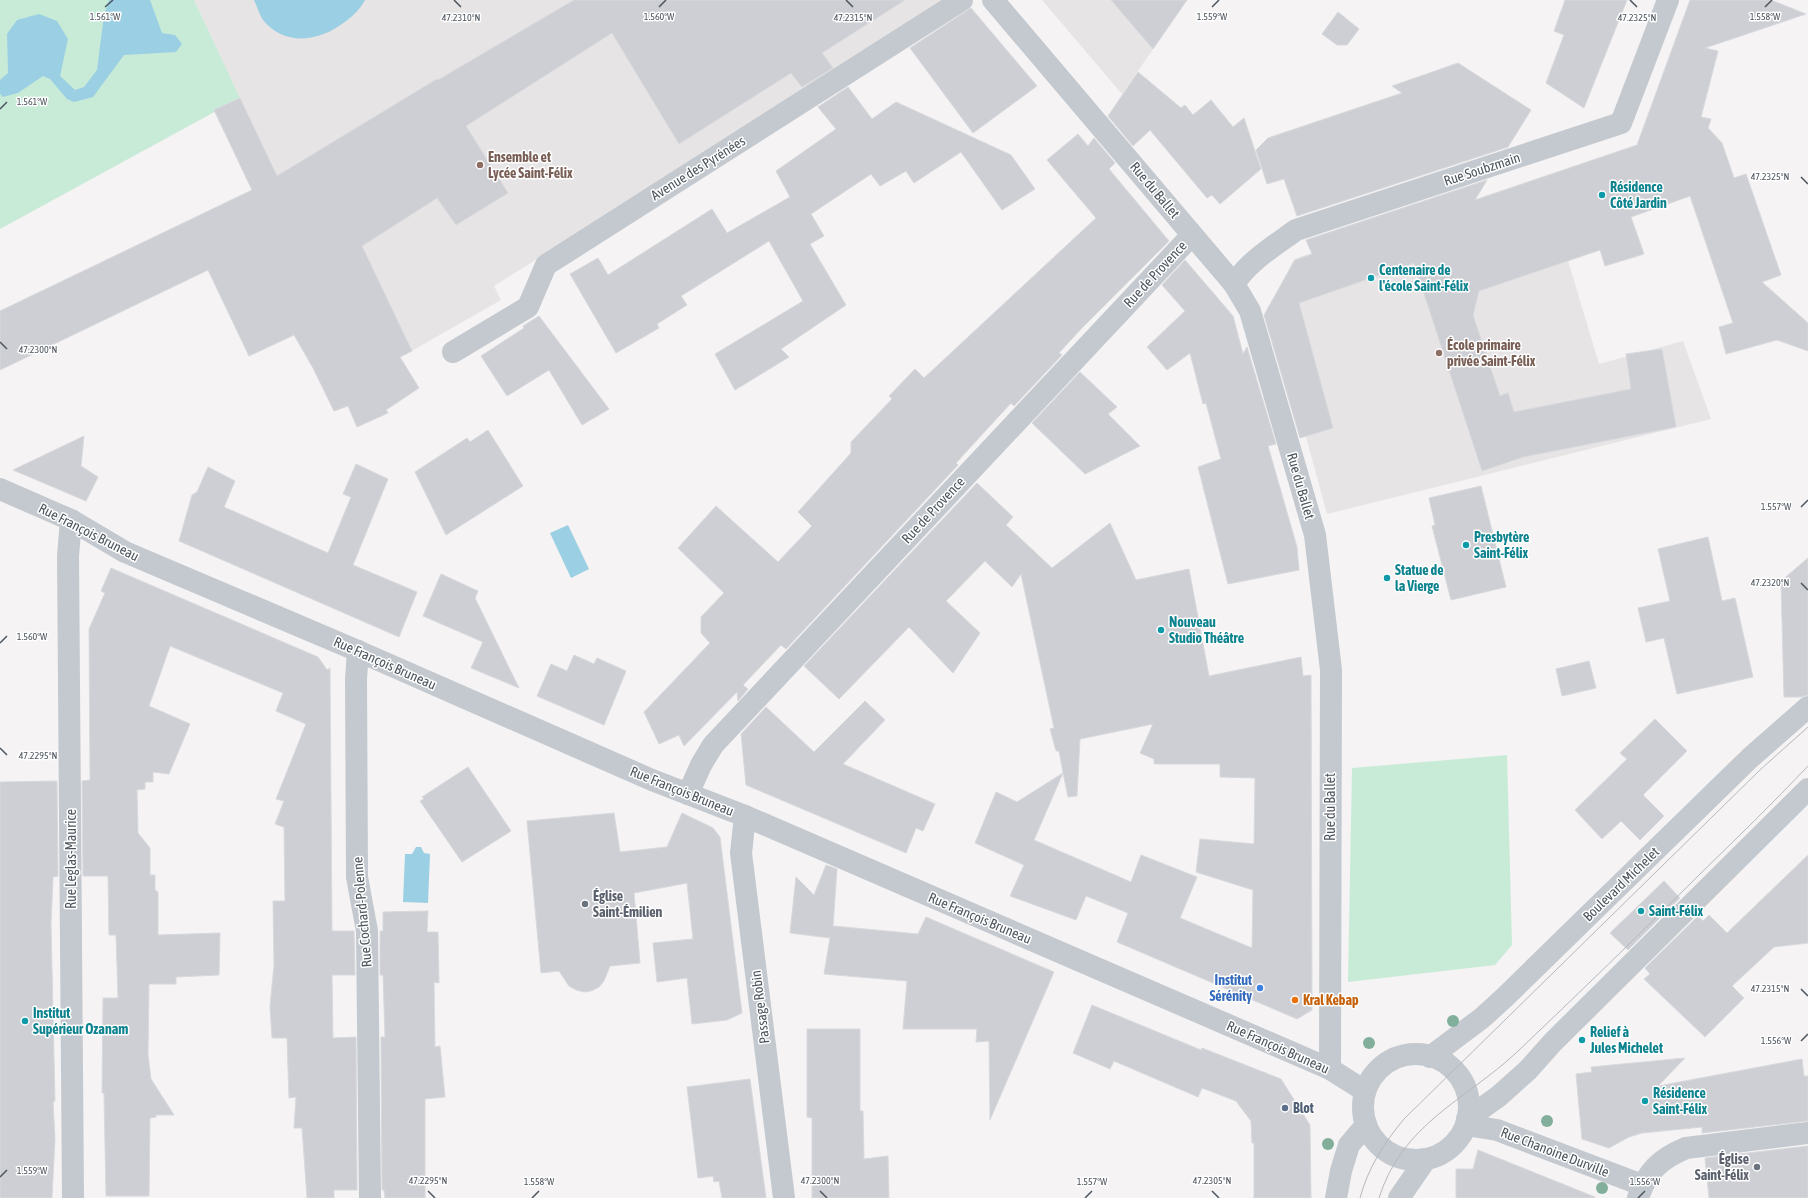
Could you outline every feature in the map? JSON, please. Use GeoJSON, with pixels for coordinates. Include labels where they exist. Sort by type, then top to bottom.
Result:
{"type":"FeatureCollection","features":[{"type":"Feature","properties":{"kind":"street","name":"Avenue des Pyrénées"},"geometry":{"type":"LineString","coordinates":[[453,352],[528,307],[546,265],[962,0]]}},
{"type":"Feature","properties":{"kind":"street","name":"Rue du Ballet"},"geometry":{"type":"LineString","coordinates":[[993,0],[1234,284],[1250,311],[1299,473],[1316,543],[1331,670],[1330,1069]]}},
{"type":"Feature","properties":{"kind":"street","name":"Rue Soubzmain"},"geometry":{"type":"LineString","coordinates":[[1234,284],[1240,274],[1258,258],[1296,230],[1622,123],[1668,0]]}},
{"type":"Feature","properties":{"kind":"street","name":"Rue de Provence"},"geometry":{"type":"LineString","coordinates":[[688,794],[701,765],[713,745],[1192,235]]}},
{"type":"Feature","properties":{"kind":"street","name":"Rue François Bruneau"},"geometry":{"type":"LineString","coordinates":[[0,489],[71,520],[125,552],[358,651],[652,780],[745,816],[1330,1069],[1365,1091]]}},
{"type":"Feature","properties":{"kind":"street","name":"Rue Leglas-Maurice"},"geometry":{"type":"LineString","coordinates":[[71,520],[68,556],[73,1198]]}},
{"type":"Feature","properties":{"kind":"street","name":"Rue Cochard-Polenne"},"geometry":{"type":"LineString","coordinates":[[358,651],[356,679],[357,877],[367,931],[370,1198]]}},
{"type":"Feature","properties":{"kind":"street","name":"Boulevard Michelet"},"geometry":{"type":"LineString","coordinates":[[1430,1056],[1482,1018],[1505,997],[1750,758],[1808,707]]}},
{"type":"Feature","properties":{"kind":"street"},"geometry":{"type":"LineString","coordinates":[[1467,1122],[1528,1070],[1553,1042],[1808,789]]}},
{"type":"Feature","properties":{"kind":"street","name":"Passage Robin"},"geometry":{"type":"LineString","coordinates":[[745,816],[741,853],[784,1198]]}},
{"type":"Feature","properties":{"kind":"street"},"geometry":{"type":"LineString","coordinates":[[1419,1054],[1430,1056],[1446,1064],[1461,1080],[1468,1098],[1467,1122],[1459,1139],[1448,1150],[1426,1159],[1408,1160],[1392,1155],[1375,1141],[1366,1125],[1363,1108],[1365,1091],[1377,1071],[1396,1058],[1419,1054]]}},
{"type":"Feature","properties":{"kind":"street","name":"Rue Chanoine Durville"},"geometry":{"type":"LineString","coordinates":[[1467,1122],[1497,1130],[1640,1191]]}},
{"type":"Feature","properties":{"kind":"street"},"geometry":{"type":"LineString","coordinates":[[1336,1198],[1341,1171],[1349,1145],[1366,1125]]}},
{"type":"Feature","properties":{"kind":"street"},"geometry":{"type":"LineString","coordinates":[[1640,1191],[1653,1169],[1668,1156],[1686,1148],[1808,1134]]}},
{"type":"Feature","properties":{"kind":"street"},"geometry":{"type":"LineString","coordinates":[[1399,1198],[1426,1159]]}},
{"type":"Feature","properties":{"kind":"shaded area","name":"Ensemble et Lycée Saint-Félix"},"geometry":{"type":"Polygon","coordinates":[[[194,0],[948,0],[494,286],[501,300],[401,357],[371,379],[194,0]]]}},
{"type":"Feature","properties":{"kind":"shaded area"},"geometry":{"type":"Polygon","coordinates":[[[1042,0],[1187,0],[1122,94],[1042,0]]]}},
{"type":"Feature","properties":{"kind":"shaded area","name":"École primaire privée Saint-Félix"},"geometry":{"type":"Polygon","coordinates":[[[1543,177],[1599,364],[1683,341],[1711,419],[1327,514],[1270,305],[1294,259],[1543,177]]]}},
{"type":"Feature","properties":{"kind":"green space"},"geometry":{"type":"Polygon","coordinates":[[[0,0],[194,0],[240,98],[0,229],[0,0]]]}},
{"type":"Feature","properties":{"kind":"green space"},"geometry":{"type":"Polygon","coordinates":[[[1507,755],[1512,945],[1495,965],[1348,982],[1352,768],[1507,755]]]}},
{"type":"Feature","properties":{"kind":"water"},"geometry":{"type":"Polygon","coordinates":[[[109,0],[150,0],[162,33],[175,35],[182,44],[176,52],[124,55],[93,97],[74,102],[67,99],[50,79],[43,76],[18,93],[3,97],[0,94],[0,80],[8,73],[7,34],[17,20],[39,14],[57,21],[68,39],[60,76],[75,90],[84,87],[97,70],[104,15],[109,0]]]}},
{"type":"Feature","properties":{"kind":"water"},"geometry":{"type":"Polygon","coordinates":[[[254,0],[365,0],[360,8],[347,21],[339,26],[320,35],[310,38],[300,38],[280,34],[271,28],[263,20],[254,0]]]}},
{"type":"Feature","properties":{"kind":"water"},"geometry":{"type":"Polygon","coordinates":[[[568,525],[589,569],[571,578],[550,533],[568,525]]]}},
{"type":"Feature","properties":{"kind":"water"},"geometry":{"type":"Polygon","coordinates":[[[416,847],[421,847],[424,853],[430,854],[428,903],[403,902],[405,854],[412,854],[416,847]]]}},
{"type":"Feature","properties":{"kind":"building"},"geometry":{"type":"Polygon","coordinates":[[[574,0],[905,0],[822,53],[833,68],[802,87],[791,73],[679,144],[612,33],[466,126],[508,193],[456,225],[437,198],[362,246],[412,351],[400,357],[419,388],[386,410],[388,413],[357,427],[348,406],[334,411],[313,368],[294,335],[249,356],[208,270],[0,370],[0,311],[252,190],[214,110],[240,98],[277,176],[437,79],[438,80],[574,0]]]}},
{"type":"Feature","properties":{"kind":"building"},"geometry":{"type":"Polygon","coordinates":[[[1111,0],[1187,0],[1153,49],[1111,0]]]}},
{"type":"Feature","properties":{"kind":"building"},"geometry":{"type":"Polygon","coordinates":[[[1565,0],[1627,0],[1584,108],[1546,83],[1564,35],[1554,31],[1565,0]]]}},
{"type":"Feature","properties":{"kind":"building"},"geometry":{"type":"Polygon","coordinates":[[[1690,0],[1771,0],[1806,14],[1705,48],[1718,51],[1701,117],[1711,119],[1708,128],[1722,143],[1734,178],[1746,174],[1781,275],[1762,282],[1808,323],[1808,351],[1777,340],[1726,354],[1719,327],[1733,323],[1690,196],[1631,217],[1644,254],[1605,266],[1600,250],[1479,291],[1473,315],[1500,396],[1508,393],[1514,412],[1631,389],[1626,354],[1662,349],[1676,427],[1523,457],[1482,471],[1414,263],[1299,303],[1333,428],[1300,438],[1264,315],[1295,260],[1312,254],[1306,240],[1487,180],[1475,200],[1637,145],[1690,0]]]}},
{"type":"Feature","properties":{"kind":"building"},"geometry":{"type":"Polygon","coordinates":[[[971,8],[1037,86],[973,133],[910,48],[971,8]]]}},
{"type":"Feature","properties":{"kind":"building"},"geometry":{"type":"Polygon","coordinates":[[[1338,12],[1359,29],[1347,45],[1337,45],[1322,34],[1338,12]]]}},
{"type":"Feature","properties":{"kind":"building"},"geometry":{"type":"Polygon","coordinates":[[[1458,63],[1531,110],[1508,147],[1297,216],[1284,179],[1267,184],[1256,150],[1268,138],[1402,93],[1392,86],[1458,63]]]}},
{"type":"Feature","properties":{"kind":"building"},"geometry":{"type":"Polygon","coordinates":[[[1138,72],[1181,108],[1185,105],[1193,115],[1211,100],[1233,127],[1244,118],[1261,169],[1220,204],[1212,195],[1207,198],[1150,130],[1133,146],[1108,116],[1138,72]]]}},
{"type":"Feature","properties":{"kind":"building"},"geometry":{"type":"Polygon","coordinates":[[[848,87],[872,119],[896,102],[1011,155],[1035,189],[1002,210],[961,152],[914,183],[906,171],[880,186],[871,174],[811,214],[824,236],[810,244],[846,305],[781,349],[789,357],[735,390],[715,354],[803,301],[769,241],[681,296],[687,305],[657,324],[659,328],[616,353],[570,274],[598,258],[608,275],[712,209],[727,233],[790,197],[776,171],[836,129],[818,107],[848,87]]]}},
{"type":"Feature","properties":{"kind":"building"},"geometry":{"type":"Polygon","coordinates":[[[1078,134],[1088,146],[1094,138],[1115,163],[1109,169],[1169,241],[1080,330],[1059,353],[1062,355],[1014,406],[1011,403],[956,463],[958,465],[786,649],[781,645],[743,685],[748,689],[738,701],[737,692],[684,746],[679,735],[659,744],[644,712],[710,643],[701,633],[701,617],[724,593],[678,548],[716,506],[778,562],[812,526],[798,512],[851,453],[851,442],[892,399],[889,396],[915,369],[924,378],[1096,218],[1047,160],[1078,134]]]}},
{"type":"Feature","properties":{"kind":"building"},"geometry":{"type":"Polygon","coordinates":[[[1185,260],[1233,316],[1243,354],[1247,347],[1276,444],[1268,446],[1297,547],[1299,570],[1228,584],[1198,467],[1221,459],[1206,403],[1203,404],[1190,353],[1167,370],[1147,347],[1185,311],[1162,285],[1185,260]]]}},
{"type":"Feature","properties":{"kind":"building"},"geometry":{"type":"Polygon","coordinates":[[[539,316],[609,409],[582,425],[549,370],[507,396],[481,356],[524,328],[523,326],[539,316]]]}},
{"type":"Feature","properties":{"kind":"building"},"geometry":{"type":"Polygon","coordinates":[[[1080,372],[1117,407],[1108,414],[1140,446],[1085,474],[1032,423],[1080,372]]]}},
{"type":"Feature","properties":{"kind":"building"},"geometry":{"type":"Polygon","coordinates":[[[488,430],[523,486],[446,535],[415,472],[467,438],[470,442],[488,430]]]}},
{"type":"Feature","properties":{"kind":"building"},"geometry":{"type":"Polygon","coordinates":[[[84,436],[81,466],[98,477],[86,501],[13,470],[84,436]]]}},
{"type":"Feature","properties":{"kind":"building"},"geometry":{"type":"Polygon","coordinates":[[[356,464],[388,479],[353,565],[417,592],[399,637],[179,541],[192,495],[197,492],[208,467],[235,481],[224,507],[328,553],[351,497],[343,494],[356,464]]]}},
{"type":"Feature","properties":{"kind":"building"},"geometry":{"type":"Polygon","coordinates":[[[977,483],[1013,517],[1006,525],[1052,568],[1110,523],[1136,580],[1189,569],[1209,676],[1301,657],[1303,676],[1311,675],[1312,1010],[1297,1019],[1117,942],[1128,913],[1086,896],[1076,920],[1010,896],[1024,865],[975,843],[996,792],[1017,802],[1063,773],[1059,751],[1056,751],[1050,729],[1054,728],[1021,574],[1012,587],[985,561],[946,601],[980,633],[953,673],[909,627],[839,699],[804,666],[977,483]],[[1153,724],[1080,739],[1077,796],[1068,797],[1063,773],[1034,840],[1131,882],[1141,855],[1197,877],[1180,918],[1252,948],[1253,890],[1196,872],[1200,839],[1254,844],[1255,778],[1220,777],[1220,764],[1154,764],[1154,759],[1140,753],[1153,724]]]}},
{"type":"Feature","properties":{"kind":"building","name":"Presbytère Saint-Félix"},"geometry":{"type":"Polygon","coordinates":[[[1481,486],[1506,587],[1451,600],[1432,526],[1435,525],[1429,498],[1481,486]]]}},
{"type":"Feature","properties":{"kind":"building"},"geometry":{"type":"Polygon","coordinates":[[[1708,537],[1722,601],[1735,598],[1753,677],[1677,694],[1664,638],[1646,642],[1638,608],[1670,601],[1658,549],[1708,537]]]}},
{"type":"Feature","properties":{"kind":"building"},"geometry":{"type":"Polygon","coordinates":[[[1808,558],[1808,695],[1801,697],[1784,697],[1781,581],[1808,558]]]}},
{"type":"Feature","properties":{"kind":"building"},"geometry":{"type":"Polygon","coordinates":[[[111,568],[318,657],[327,670],[330,668],[332,931],[354,931],[355,975],[332,975],[333,1038],[356,1037],[357,1190],[334,1190],[334,1198],[307,1198],[302,1128],[294,1128],[296,1097],[289,1098],[287,1038],[272,1038],[270,1007],[274,965],[273,901],[285,901],[284,827],[275,824],[284,801],[276,799],[306,724],[276,711],[283,693],[170,646],[149,706],[190,724],[169,774],[153,772],[153,782],[145,782],[145,789],[137,790],[138,833],[150,848],[150,875],[155,875],[155,890],[158,892],[158,935],[220,933],[219,975],[176,977],[176,984],[149,984],[148,1055],[151,1079],[174,1115],[156,1115],[156,1117],[150,1118],[149,1196],[106,1196],[104,1093],[102,1093],[103,998],[118,998],[116,935],[109,935],[108,876],[83,876],[82,781],[90,780],[89,629],[105,593],[101,591],[111,568]]]}},
{"type":"Feature","properties":{"kind":"building"},"geometry":{"type":"Polygon","coordinates":[[[441,574],[478,591],[475,598],[519,688],[471,668],[483,642],[423,616],[441,574]]]}},
{"type":"Feature","properties":{"kind":"building"},"geometry":{"type":"Polygon","coordinates":[[[574,655],[594,664],[597,658],[626,671],[604,725],[537,696],[551,664],[567,671],[574,655]]]}},
{"type":"Feature","properties":{"kind":"building"},"geometry":{"type":"Polygon","coordinates":[[[1589,661],[1596,688],[1562,696],[1556,669],[1589,661]]]}},
{"type":"Feature","properties":{"kind":"building"},"geometry":{"type":"Polygon","coordinates":[[[865,701],[885,720],[843,764],[935,804],[923,831],[916,828],[906,853],[746,785],[741,734],[766,707],[814,752],[865,701]]]}},
{"type":"Feature","properties":{"kind":"building"},"geometry":{"type":"Polygon","coordinates":[[[1655,719],[1687,751],[1643,795],[1664,816],[1640,840],[1621,821],[1602,839],[1575,810],[1627,759],[1620,753],[1655,719]]]}},
{"type":"Feature","properties":{"kind":"building"},"geometry":{"type":"Polygon","coordinates":[[[468,767],[511,831],[462,862],[420,801],[424,799],[422,797],[468,767]]]}},
{"type":"Feature","properties":{"kind":"building","name":"Institut Supérieur Ozanam"},"geometry":{"type":"Polygon","coordinates":[[[57,781],[58,876],[53,877],[51,923],[55,1101],[53,1102],[55,1139],[52,1198],[0,1198],[0,782],[57,781]]]}},
{"type":"Feature","properties":{"kind":"building"},"geometry":{"type":"Polygon","coordinates":[[[614,813],[620,852],[667,847],[682,813],[713,828],[720,837],[742,1013],[727,1020],[692,1024],[687,978],[657,982],[653,943],[693,939],[687,883],[634,893],[640,963],[610,966],[604,981],[599,987],[591,991],[584,992],[569,986],[559,971],[541,973],[527,821],[614,813]]]}},
{"type":"Feature","properties":{"kind":"building"},"geometry":{"type":"Polygon","coordinates":[[[1808,855],[1808,943],[1774,947],[1732,986],[1744,998],[1705,1037],[1644,979],[1650,974],[1645,968],[1698,916],[1703,921],[1709,915],[1727,933],[1808,855]]]}},
{"type":"Feature","properties":{"kind":"building"},"geometry":{"type":"Polygon","coordinates":[[[826,865],[837,869],[833,926],[918,934],[926,917],[1054,972],[990,1120],[989,1041],[976,1042],[977,1029],[903,1029],[907,981],[824,974],[830,938],[790,933],[796,877],[814,895],[826,865]]]}},
{"type":"Feature","properties":{"kind":"building"},"geometry":{"type":"Polygon","coordinates":[[[1664,881],[1680,898],[1628,950],[1610,933],[1664,881]]]}},
{"type":"Feature","properties":{"kind":"building"},"geometry":{"type":"Polygon","coordinates":[[[428,911],[427,932],[438,932],[439,983],[434,982],[435,1047],[440,1046],[445,1097],[425,1099],[425,1198],[385,1198],[384,1190],[382,1190],[381,1037],[385,1037],[383,975],[380,975],[380,931],[383,931],[383,912],[428,911]]]}},
{"type":"Feature","properties":{"kind":"building"},"geometry":{"type":"Polygon","coordinates":[[[1092,1005],[1201,1050],[1202,1048],[1281,1079],[1310,1125],[1311,1198],[1254,1198],[1254,1143],[1252,1143],[1251,1121],[1236,1101],[1202,1088],[1198,1097],[1114,1061],[1110,1069],[1073,1053],[1092,1005]]]}},
{"type":"Feature","properties":{"kind":"building"},"geometry":{"type":"Polygon","coordinates":[[[807,1029],[860,1029],[860,1111],[863,1111],[864,1159],[888,1156],[889,1198],[812,1198],[812,1118],[807,1117],[807,1029]]]}},
{"type":"Feature","properties":{"kind":"building"},"geometry":{"type":"Polygon","coordinates":[[[1685,1058],[1658,1086],[1802,1059],[1804,1076],[1808,1076],[1808,1121],[1702,1133],[1702,1127],[1642,1133],[1629,1137],[1609,1148],[1582,1139],[1576,1074],[1592,1072],[1591,1067],[1685,1058]]]}},
{"type":"Feature","properties":{"kind":"building"},"geometry":{"type":"Polygon","coordinates":[[[750,1079],[766,1198],[722,1198],[719,1181],[714,1182],[713,1176],[698,1178],[687,1087],[750,1079]]]}},
{"type":"Feature","properties":{"kind":"building","name":"Église Saint-Félix"},"geometry":{"type":"Polygon","coordinates":[[[1808,1146],[1808,1198],[1709,1198],[1705,1158],[1808,1146]]]}},
{"type":"Feature","properties":{"kind":"building"},"geometry":{"type":"Polygon","coordinates":[[[1478,1150],[1595,1197],[1456,1198],[1456,1169],[1473,1169],[1478,1150]]]}},
{"type":"Feature","properties":{"kind":"tram line"},"geometry":{"type":"LineString","coordinates":[[1360,1198],[1372,1166],[1390,1137],[1404,1119],[1761,769],[1808,727]]}},
{"type":"Feature","properties":{"kind":"tram line"},"geometry":{"type":"LineString","coordinates":[[1379,1198],[1389,1172],[1403,1151],[1419,1132],[1456,1100],[1516,1053],[1654,920],[1808,766]]}},
{"type":"Feature","properties":{"kind":"place","name":"Ensemble et Lycée Saint-Félix"},"geometry":{"type":"Point","coordinates":[480,165]}},
{"type":"Feature","properties":{"kind":"place","name":"Résidence Côté Jardin"},"geometry":{"type":"Point","coordinates":[1602,195]}},
{"type":"Feature","properties":{"kind":"place","name":"Centenaire de l'école Saint-Félix"},"geometry":{"type":"Point","coordinates":[1371,278]}},
{"type":"Feature","properties":{"kind":"place","name":"École primaire privée Saint-Félix"},"geometry":{"type":"Point","coordinates":[1439,353]}},
{"type":"Feature","properties":{"kind":"place","name":"Presbytère Saint-Félix"},"geometry":{"type":"Point","coordinates":[1466,545]}},
{"type":"Feature","properties":{"kind":"place","name":"Statue de la Vierge"},"geometry":{"type":"Point","coordinates":[1387,578]}},
{"type":"Feature","properties":{"kind":"place","name":"Nouveau Studio Théâtre"},"geometry":{"type":"Point","coordinates":[1161,630]}},
{"type":"Feature","properties":{"kind":"place","name":"Église Saint-Émilien"},"geometry":{"type":"Point","coordinates":[585,904]}},
{"type":"Feature","properties":{"kind":"place","name":"Saint-Félix"},"geometry":{"type":"Point","coordinates":[1641,911]}},
{"type":"Feature","properties":{"kind":"place","name":"Institut Sérénity"},"geometry":{"type":"Point","coordinates":[1260,988]}},
{"type":"Feature","properties":{"kind":"place","name":"Kral Kebap"},"geometry":{"type":"Point","coordinates":[1295,1000]}},
{"type":"Feature","properties":{"kind":"place","name":"Institut Supérieur Ozanam"},"geometry":{"type":"Point","coordinates":[25,1021]}},
{"type":"Feature","properties":{"kind":"place","name":"Relief à Jules Michelet"},"geometry":{"type":"Point","coordinates":[1582,1040]}},
{"type":"Feature","properties":{"kind":"place","name":"Résidence Saint-Félix"},"geometry":{"type":"Point","coordinates":[1645,1101]}},
{"type":"Feature","properties":{"kind":"place","name":"Blot"},"geometry":{"type":"Point","coordinates":[1285,1108]}},
{"type":"Feature","properties":{"kind":"place","name":"Église Saint-Félix"},"geometry":{"type":"Point","coordinates":[1757,1167]}}]}
